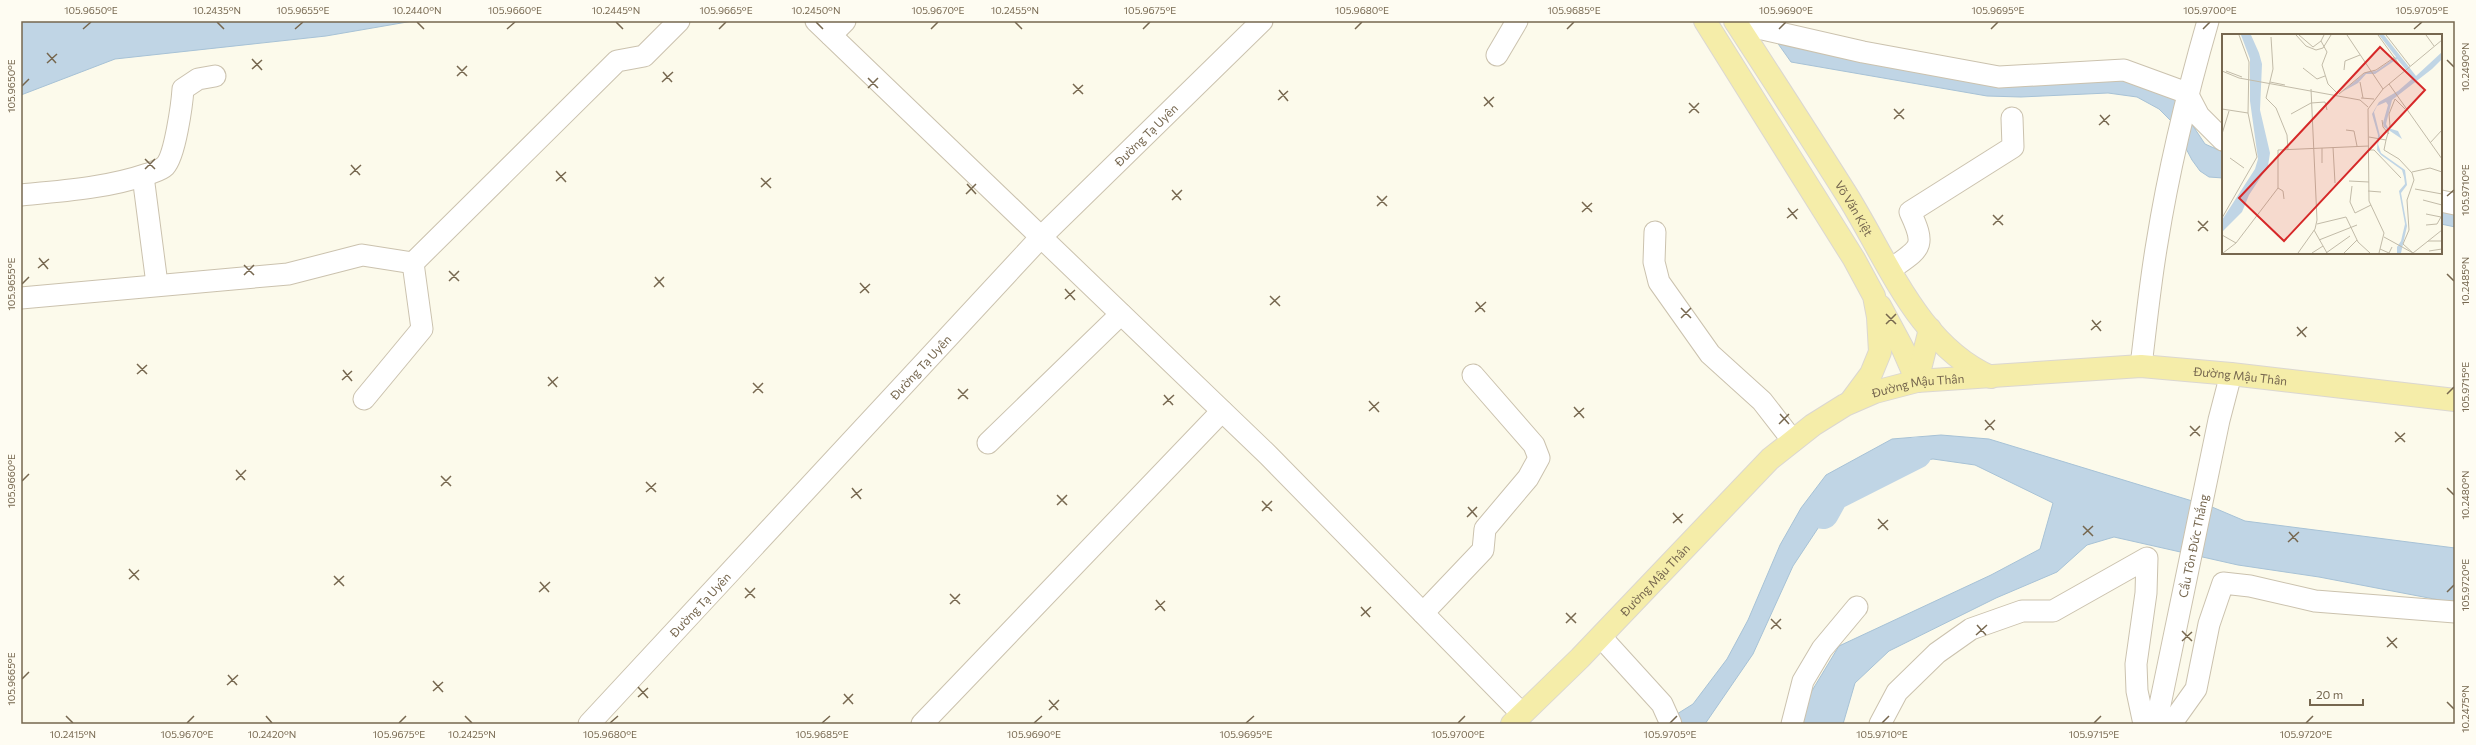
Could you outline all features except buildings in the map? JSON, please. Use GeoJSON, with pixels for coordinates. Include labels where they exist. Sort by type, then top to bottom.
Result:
{"type":"FeatureCollection","features":[{"type":"Feature","properties":{"kind":"main road"},"geometry":{"type":"LineString","coordinates":[[1705,21],[1854,259],[1891,324],[1917,381]]}},
{"type":"Feature","properties":{"kind":"main road","name":"Võ Văn Kiệt"},"geometry":{"type":"LineString","coordinates":[[1735,22],[1846,193],[1895,275],[1930,329],[1951,352],[1970,368],[1992,377]]}},
{"type":"Feature","properties":{"kind":"main road"},"geometry":{"type":"LineString","coordinates":[[1874,296],[1895,275]]}},
{"type":"Feature","properties":{"kind":"main road"},"geometry":{"type":"LineString","coordinates":[[1850,403],[1871,374],[1880,352],[1878,317],[1874,296]]}},
{"type":"Feature","properties":{"kind":"main road"},"geometry":{"type":"LineString","coordinates":[[1917,381],[1930,329]]}},
{"type":"Feature","properties":{"kind":"main road","name":"Đường Mậu Thân"},"geometry":{"type":"LineString","coordinates":[[1517,719],[1601,637],[1770,459],[1813,425],[1850,403],[1875,392],[1917,381],[2141,366],[2231,374],[2455,400]]}},
{"type":"Feature","properties":{"kind":"street"},"geometry":{"type":"LineString","coordinates":[[413,263],[617,61],[644,56],[679,21]]}},
{"type":"Feature","properties":{"kind":"street","name":"Đường Tạ Uyên"},"geometry":{"type":"LineString","coordinates":[[589,724],[1041,237],[1262,21]]}},
{"type":"Feature","properties":{"kind":"street"},"geometry":{"type":"LineString","coordinates":[[1497,55],[1517,21]]}},
{"type":"Feature","properties":{"kind":"street"},"geometry":{"type":"LineString","coordinates":[[2141,366],[2157,243],[2172,160],[2186,98],[2208,21]]}},
{"type":"Feature","properties":{"kind":"street"},"geometry":{"type":"LineString","coordinates":[[1735,22],[1863,52],[1999,77],[2124,70],[2186,98],[2199,116],[2222,139]]}},
{"type":"Feature","properties":{"kind":"street"},"geometry":{"type":"LineString","coordinates":[[831,26],[1041,237],[1222,411],[1422,613],[1517,719]]}},
{"type":"Feature","properties":{"kind":"street"},"geometry":{"type":"LineString","coordinates":[[21,195],[94,188],[143,176],[165,167],[170,157],[182,109],[183,89],[198,79],[214,76]]}},
{"type":"Feature","properties":{"kind":"street"},"geometry":{"type":"LineString","coordinates":[[1895,275],[1915,252],[1920,243],[1918,229],[1910,212],[2013,147],[2012,118]]}},
{"type":"Feature","properties":{"kind":"street"},"geometry":{"type":"LineString","coordinates":[[143,176],[157,284]]}},
{"type":"Feature","properties":{"kind":"street"},"geometry":{"type":"LineString","coordinates":[[2442,201],[2455,204]]}},
{"type":"Feature","properties":{"kind":"street"},"geometry":{"type":"LineString","coordinates":[[1655,232],[1654,262],[1659,282],[1710,354],[1762,401],[1793,441]]}},
{"type":"Feature","properties":{"kind":"street"},"geometry":{"type":"LineString","coordinates":[[21,298],[157,284],[288,274],[362,255],[413,263]]}},
{"type":"Feature","properties":{"kind":"street"},"geometry":{"type":"LineString","coordinates":[[364,399],[422,329],[413,263]]}},
{"type":"Feature","properties":{"kind":"street"},"geometry":{"type":"LineString","coordinates":[[988,443],[1121,314]]}},
{"type":"Feature","properties":{"kind":"street","name":"Cầu Tôn Đức Thắng"},"geometry":{"type":"LineString","coordinates":[[2156,724],[2219,420],[2231,374]]}},
{"type":"Feature","properties":{"kind":"street"},"geometry":{"type":"LineString","coordinates":[[1422,613],[1483,550],[1485,529],[1528,478],[1539,458],[1534,444],[1473,375]]}},
{"type":"Feature","properties":{"kind":"street"},"geometry":{"type":"LineString","coordinates":[[922,724],[1222,411]]}},
{"type":"Feature","properties":{"kind":"street"},"geometry":{"type":"LineString","coordinates":[[1880,724],[1897,692],[1937,653],[1972,629],[2022,611],[2053,611],[2147,558],[2146,593],[2136,664],[2137,691],[2144,724]]}},
{"type":"Feature","properties":{"kind":"street"},"geometry":{"type":"LineString","coordinates":[[2171,724],[2196,689],[2209,624],[2223,583],[2250,586],[2315,601],[2455,612]]}},
{"type":"Feature","properties":{"kind":"street"},"geometry":{"type":"LineString","coordinates":[[1792,724],[1803,682],[1822,649],[1858,607]]}},
{"type":"Feature","properties":{"kind":"street"},"geometry":{"type":"LineString","coordinates":[[1601,637],[1662,704],[1671,724]]}},
{"type":"Feature","properties":{"kind":"water"},"geometry":{"type":"Polygon","coordinates":[[[21,21],[413,21],[326,36],[115,59],[21,95],[21,21]]]}},
{"type":"Feature","properties":{"kind":"water"},"geometry":{"type":"Polygon","coordinates":[[[1774,38],[1884,63],[2121,77],[2173,96],[2205,144],[2222,152],[2222,178],[2209,177],[2200,171],[2192,160],[2172,122],[2159,109],[2137,97],[2108,93],[2021,97],[1987,96],[1791,62],[1774,38]]]}},
{"type":"Feature","properties":{"kind":"water"},"geometry":{"type":"Polygon","coordinates":[[[2442,207],[2455,210],[2455,227],[2442,224],[2442,207]]]}},
{"type":"Feature","properties":{"kind":"water"},"geometry":{"type":"Polygon","coordinates":[[[1941,435],[1989,439],[2212,507],[2245,521],[2455,548],[2455,603],[2319,577],[2238,565],[2114,537],[2087,545],[2057,572],[1996,598],[1889,651],[1855,683],[1843,724],[1800,724],[1810,694],[1839,646],[1991,575],[2040,549],[2053,503],[1975,465],[1933,459],[1907,463],[1860,478],[1834,504],[1793,566],[1753,654],[1705,724],[1661,724],[1693,704],[1727,659],[1748,620],[1780,545],[1801,508],[1826,475],[1892,439],[1941,435]]]}},
{"type":"Feature","properties":{"kind":"waterway"},"geometry":{"type":"LineString","coordinates":[[1823,513],[1833,495],[1916,453]]}}]}
